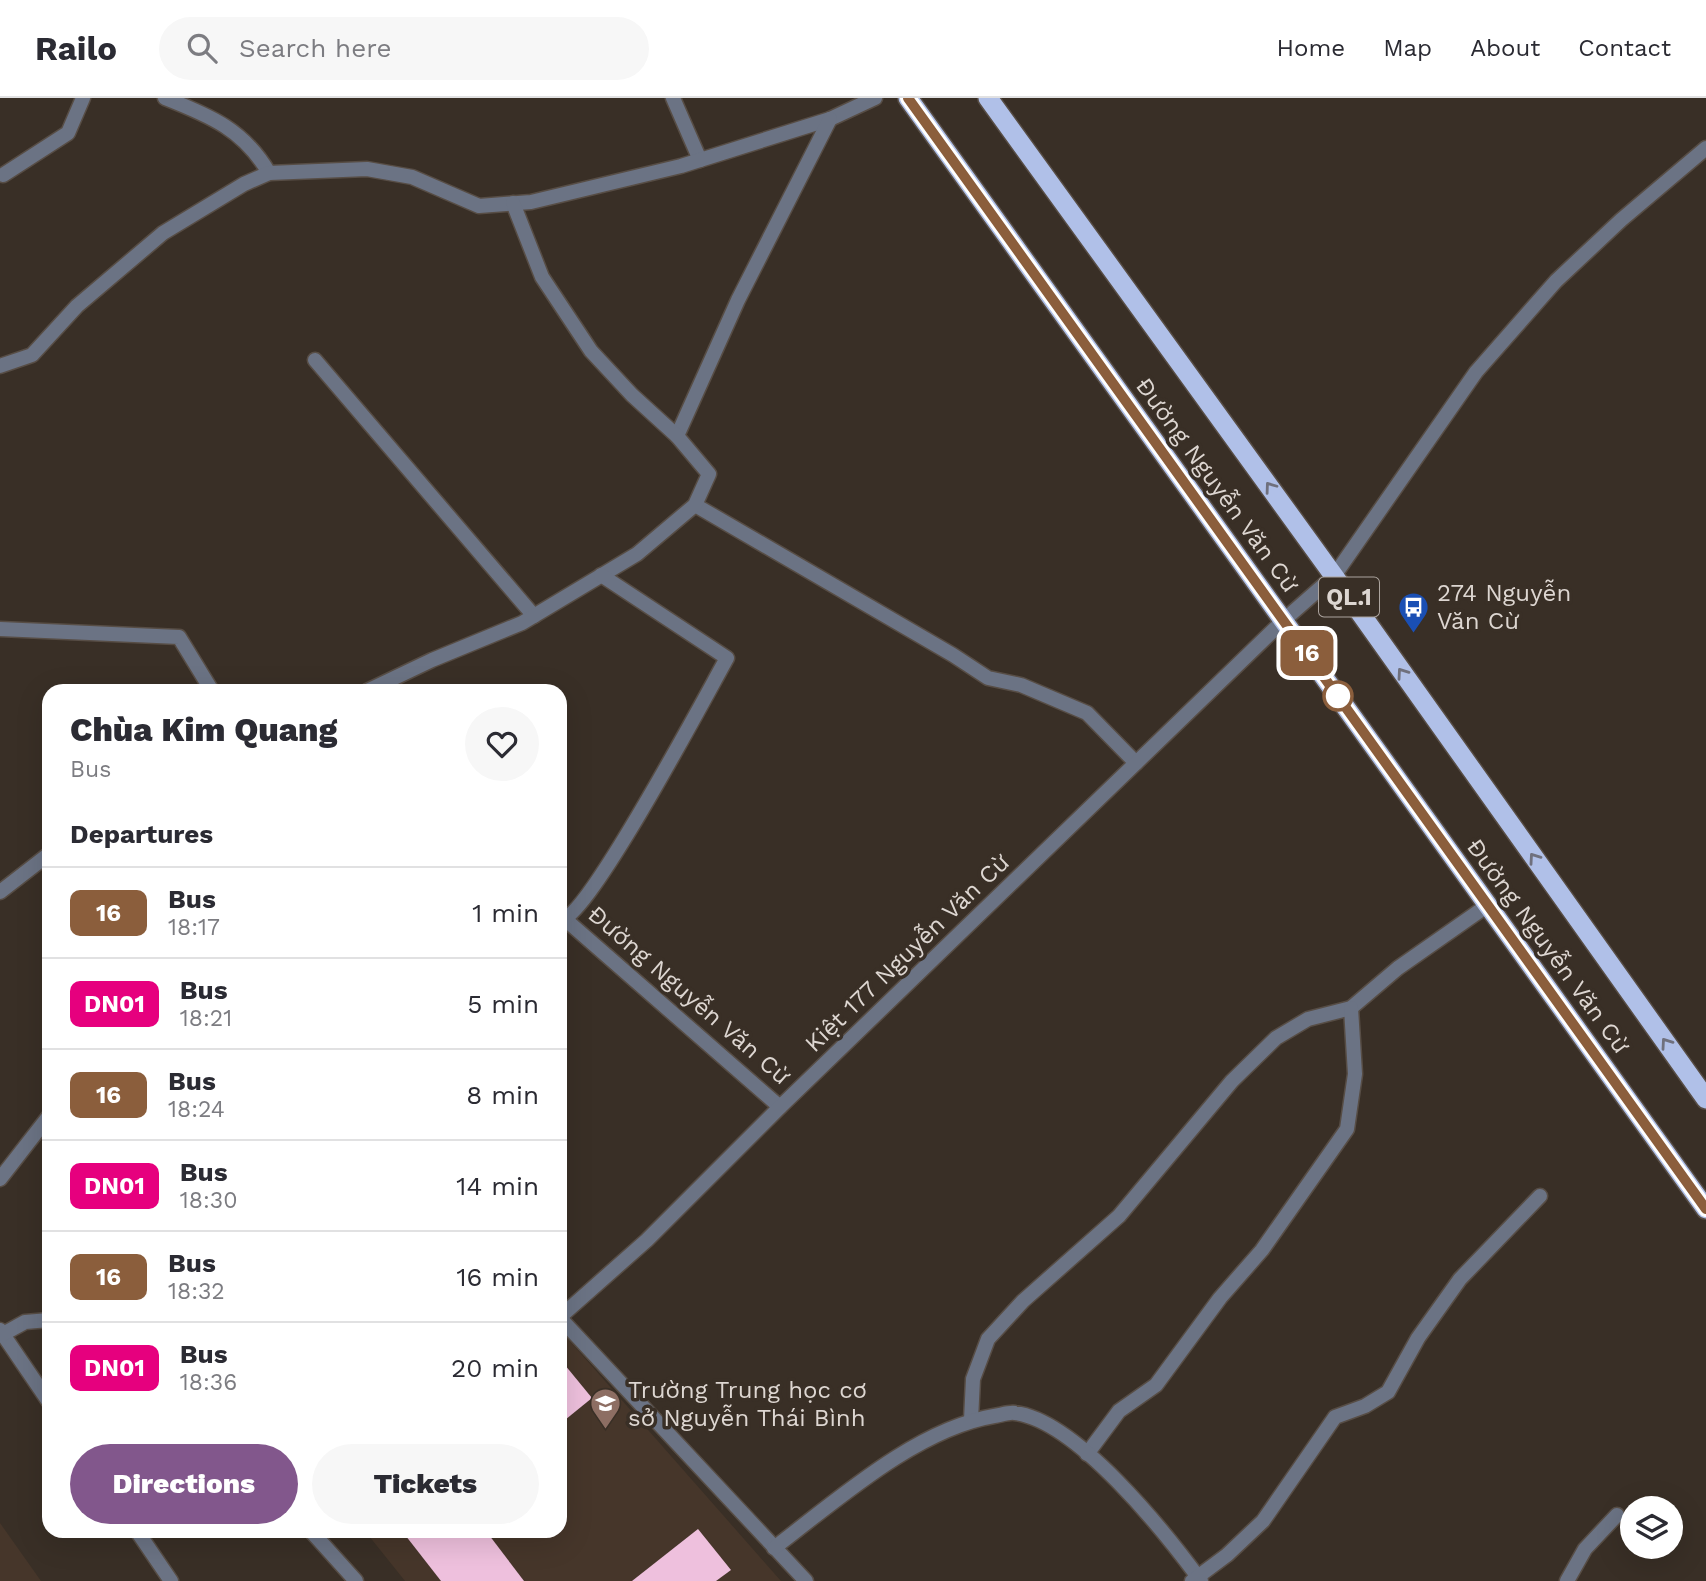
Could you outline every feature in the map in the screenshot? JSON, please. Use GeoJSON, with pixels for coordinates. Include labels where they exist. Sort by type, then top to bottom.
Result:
{"type":"FeatureCollection","features":[{"type":"Feature","properties":{"kind":"highway","name":"Đường Nguyễn Văn Cừ"},"geometry":{"type":"LineString","coordinates":[[908,98],[1706,1209]]}},
{"type":"Feature","properties":{"kind":"highway","name":"Đường Nguyễn Văn Cừ"},"geometry":{"type":"LineString","coordinates":[[988,98],[1334,576],[1706,1099]]}},
{"type":"Feature","properties":{"kind":"street"},"geometry":{"type":"LineString","coordinates":[[4,175],[68,133],[83,98]]}},
{"type":"Feature","properties":{"kind":"street"},"geometry":{"type":"LineString","coordinates":[[166,98],[224,125],[245,139],[269,173]]}},
{"type":"Feature","properties":{"kind":"street"},"geometry":{"type":"LineString","coordinates":[[673,98],[700,160]]}},
{"type":"Feature","properties":{"kind":"street"},"geometry":{"type":"LineString","coordinates":[[0,366],[32,355],[77,306],[163,233],[244,184],[269,173],[367,169],[391,172],[412,177],[479,206],[513,204],[700,160],[831,119],[875,98]]}},
{"type":"Feature","properties":{"kind":"street"},"geometry":{"type":"LineString","coordinates":[[677,436],[738,300],[831,119]]}},
{"type":"Feature","properties":{"kind":"street","name":"Kiệt 177 Nguyễn Văn Cừ"},"geometry":{"type":"LineString","coordinates":[[567,1312],[647,1240],[780,1107],[1284,620],[1334,576],[1476,372],[1556,281],[1621,220],[1706,148]]}},
{"type":"Feature","properties":{"kind":"street"},"geometry":{"type":"LineString","coordinates":[[382,684],[522,623],[637,554],[695,505],[709,474],[677,436],[632,395],[591,351],[542,277],[513,204]]}},
{"type":"Feature","properties":{"kind":"street"},"geometry":{"type":"LineString","coordinates":[[315,360],[534,615]]}},
{"type":"Feature","properties":{"kind":"street"},"geometry":{"type":"LineString","coordinates":[[695,505],[988,678],[1021,685],[1087,713],[1136,763]]}},
{"type":"Feature","properties":{"kind":"street"},"geometry":{"type":"LineString","coordinates":[[567,918],[580,907],[617,853],[727,658],[601,575]]}},
{"type":"Feature","properties":{"kind":"street"},"geometry":{"type":"LineString","coordinates":[[0,629],[179,637],[208,684]]}},
{"type":"Feature","properties":{"kind":"street"},"geometry":{"type":"LineString","coordinates":[[0,892],[42,860]]}},
{"type":"Feature","properties":{"kind":"street"},"geometry":{"type":"LineString","coordinates":[[971,1420],[974,1379],[988,1339],[1023,1301],[1119,1216],[1232,1080],[1276,1038],[1308,1019],[1351,1008],[1398,968],[1488,905]]}},
{"type":"Feature","properties":{"kind":"street","name":"Đường Nguyễn Văn Cừ"},"geometry":{"type":"LineString","coordinates":[[567,924],[780,1107]]}},
{"type":"Feature","properties":{"kind":"street"},"geometry":{"type":"LineString","coordinates":[[1087,1454],[1119,1411],[1156,1385],[1220,1298],[1262,1250],[1347,1129],[1355,1074],[1351,1008]]}},
{"type":"Feature","properties":{"kind":"street"},"geometry":{"type":"LineString","coordinates":[[0,1179],[42,1125]]}},
{"type":"Feature","properties":{"kind":"street"},"geometry":{"type":"LineString","coordinates":[[774,1548],[892,1460],[971,1420],[1015,1413],[1057,1429],[1108,1471],[1159,1527],[1197,1580],[1263,1521],[1335,1418],[1365,1406],[1388,1392],[1418,1338],[1460,1279],[1540,1196]]}},
{"type":"Feature","properties":{"kind":"street"},"geometry":{"type":"LineString","coordinates":[[42,1321],[25,1322],[2,1332],[42,1392]]}},
{"type":"Feature","properties":{"kind":"street"},"geometry":{"type":"LineString","coordinates":[[567,1326],[806,1581]]}},
{"type":"Feature","properties":{"kind":"street"},"geometry":{"type":"LineString","coordinates":[[1567,1581],[1585,1549],[1618,1515]]}},
{"type":"Feature","properties":{"kind":"street"},"geometry":{"type":"LineString","coordinates":[[143,1538],[171,1581]]}},
{"type":"Feature","properties":{"kind":"street"},"geometry":{"type":"LineString","coordinates":[[317,1538],[356,1581]]}},
{"type":"Feature","properties":{"kind":"shaded area","name":"Trường Trung học cơ sở Nguyễn Thái Bình"},"geometry":{"type":"Polygon","coordinates":[[[567,1338],[781,1581],[405,1581],[371,1538],[567,1538],[567,1338]]]}},
{"type":"Feature","properties":{"kind":"shaded area"},"geometry":{"type":"Polygon","coordinates":[[[0,1523],[41,1581],[0,1581],[0,1523]]]}},
{"type":"Feature","properties":{"kind":"building"},"geometry":{"type":"Polygon","coordinates":[[[567,1368],[592,1398],[567,1418],[567,1368]]]}},
{"type":"Feature","properties":{"kind":"building"},"geometry":{"type":"Polygon","coordinates":[[[698,1529],[731,1570],[716,1581],[632,1581],[698,1529]]]}},
{"type":"Feature","properties":{"kind":"building"},"geometry":{"type":"Polygon","coordinates":[[[407,1538],[491,1538],[524,1581],[441,1581],[407,1538]]]}},
{"type":"Feature","properties":{"kind":"bus line","name":"16"},"geometry":{"type":"LineString","coordinates":[[908,98],[1706,1209]]}},
{"type":"Feature","properties":{"kind":"place","name":"274 Nguyễn Văn Cừ"},"geometry":{"type":"Point","coordinates":[1414,634]}},
{"type":"Feature","properties":{"kind":"place","name":"Trường Trung học cơ sở Nguyễn Thái Bình"},"geometry":{"type":"Point","coordinates":[605,1431]}}]}
